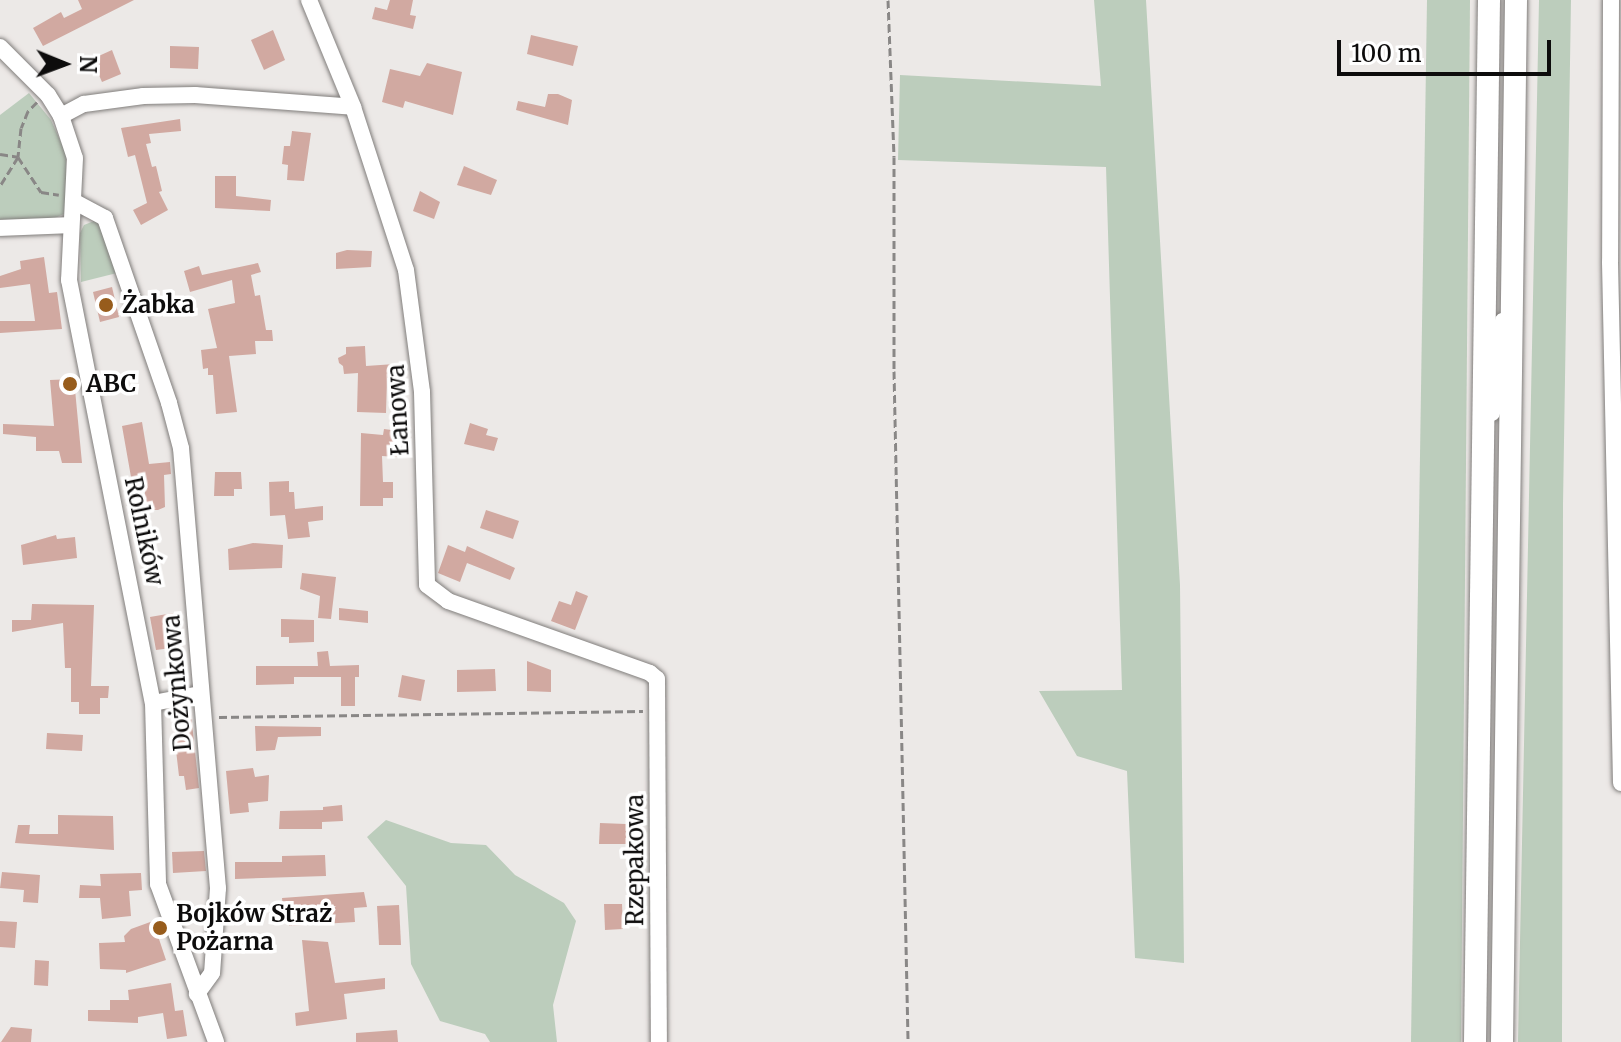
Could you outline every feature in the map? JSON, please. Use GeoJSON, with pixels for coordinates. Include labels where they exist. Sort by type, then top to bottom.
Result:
{"type":"FeatureCollection","features":[{"type":"Feature","properties":{"kind":"highway"},"geometry":{"type":"LineString","coordinates":[[1475,1042],[1489,0]]}},
{"type":"Feature","properties":{"kind":"highway"},"geometry":{"type":"LineString","coordinates":[[1502,1042],[1516,0]]}},
{"type":"Feature","properties":{"kind":"street","name":"Łanowa"},"geometry":{"type":"LineString","coordinates":[[309,0],[353,107],[398,238],[413,305],[422,392],[427,585],[448,601],[650,673],[657,679]]}},
{"type":"Feature","properties":{"kind":"street"},"geometry":{"type":"LineString","coordinates":[[1611,0],[1610,262],[1621,783]]}},
{"type":"Feature","properties":{"kind":"street","name":"Rolników"},"geometry":{"type":"LineString","coordinates":[[0,47],[48,95],[61,116],[75,158],[70,198],[68,266],[153,703],[158,884],[216,1042]]}},
{"type":"Feature","properties":{"kind":"street"},"geometry":{"type":"LineString","coordinates":[[61,116],[84,104],[143,96],[222,96],[353,107]]}},
{"type":"Feature","properties":{"kind":"street","name":"Dożynkowa"},"geometry":{"type":"LineString","coordinates":[[70,198],[105,218],[176,425],[218,888],[212,973],[197,994]]}},
{"type":"Feature","properties":{"kind":"street"},"geometry":{"type":"LineString","coordinates":[[0,228],[71,225]]}},
{"type":"Feature","properties":{"kind":"street"},"geometry":{"type":"LineString","coordinates":[[1486,239],[1509,502]]}},
{"type":"Feature","properties":{"kind":"street"},"geometry":{"type":"LineString","coordinates":[[1482,503],[1512,240]]}},
{"type":"Feature","properties":{"kind":"street","name":"Rzepakowa"},"geometry":{"type":"LineString","coordinates":[[657,679],[659,1042]]}},
{"type":"Feature","properties":{"kind":"street"},"geometry":{"type":"LineString","coordinates":[[153,703],[201,694]]}},
{"type":"Feature","properties":{"kind":"path"},"geometry":{"type":"LineString","coordinates":[[888,0],[894,157],[894,371],[908,1042]]}},
{"type":"Feature","properties":{"kind":"path"},"geometry":{"type":"LineString","coordinates":[[0,186],[18,157],[21,128],[28,111],[37,102]]}},
{"type":"Feature","properties":{"kind":"path"},"geometry":{"type":"LineString","coordinates":[[0,154],[18,157],[41,192],[70,198]]}},
{"type":"Feature","properties":{"kind":"path"},"geometry":{"type":"LineString","coordinates":[[203,717],[659,710]]}},
{"type":"Feature","properties":{"kind":"green space"},"geometry":{"type":"Polygon","coordinates":[[[1094,0],[1146,0],[1180,585],[1184,963],[1135,958],[1127,771],[1077,756],[1039,691],[1122,690],[1106,167],[898,160],[900,75],[1101,86],[1094,0]]]}},
{"type":"Feature","properties":{"kind":"green space"},"geometry":{"type":"Polygon","coordinates":[[[1427,0],[1470,0],[1461,1042],[1411,1042],[1427,0]]]}},
{"type":"Feature","properties":{"kind":"green space"},"geometry":{"type":"Polygon","coordinates":[[[1539,0],[1571,0],[1563,505],[1562,1042],[1518,1042],[1539,0]]]}},
{"type":"Feature","properties":{"kind":"green space"},"geometry":{"type":"Polygon","coordinates":[[[29,93],[51,120],[66,154],[66,213],[46,222],[0,223],[0,115],[29,93]]]}},
{"type":"Feature","properties":{"kind":"green space"},"geometry":{"type":"Polygon","coordinates":[[[94,221],[99,224],[117,273],[81,282],[80,233],[84,225],[94,221]]]}},
{"type":"Feature","properties":{"kind":"green space"},"geometry":{"type":"Polygon","coordinates":[[[386,820],[451,843],[486,845],[515,875],[564,903],[576,921],[553,1005],[557,1042],[490,1042],[485,1034],[440,1021],[411,964],[406,886],[367,837],[386,820]]]}},
{"type":"Feature","properties":{"kind":"building"},"geometry":{"type":"Polygon","coordinates":[[[78,0],[134,0],[43,46],[33,28],[61,12],[64,18],[82,9],[78,0]]]}},
{"type":"Feature","properties":{"kind":"building"},"geometry":{"type":"Polygon","coordinates":[[[390,0],[413,0],[410,15],[416,16],[413,29],[372,19],[375,7],[387,10],[390,0]]]}},
{"type":"Feature","properties":{"kind":"building"},"geometry":{"type":"Polygon","coordinates":[[[273,30],[285,60],[264,70],[251,40],[273,30]]]}},
{"type":"Feature","properties":{"kind":"building"},"geometry":{"type":"Polygon","coordinates":[[[531,35],[578,46],[573,66],[527,54],[531,35]]]}},
{"type":"Feature","properties":{"kind":"building"},"geometry":{"type":"Polygon","coordinates":[[[170,46],[199,47],[198,69],[170,68],[170,46]]]}},
{"type":"Feature","properties":{"kind":"building"},"geometry":{"type":"Polygon","coordinates":[[[112,50],[121,74],[102,82],[92,59],[112,50]]]}},
{"type":"Feature","properties":{"kind":"building"},"geometry":{"type":"Polygon","coordinates":[[[427,63],[462,72],[453,115],[405,101],[403,108],[382,102],[390,69],[420,76],[427,63]]]}},
{"type":"Feature","properties":{"kind":"building"},"geometry":{"type":"Polygon","coordinates":[[[548,94],[558,94],[572,100],[568,125],[516,110],[518,101],[545,107],[548,94]]]}},
{"type":"Feature","properties":{"kind":"building"},"geometry":{"type":"Polygon","coordinates":[[[180,119],[181,131],[149,134],[151,143],[146,144],[152,167],[156,166],[162,191],[159,192],[168,210],[141,225],[133,210],[147,203],[135,155],[128,157],[121,128],[180,119]]]}},
{"type":"Feature","properties":{"kind":"building"},"geometry":{"type":"Polygon","coordinates":[[[292,131],[311,133],[304,181],[287,180],[288,165],[282,164],[284,146],[290,146],[292,131]]]}},
{"type":"Feature","properties":{"kind":"building"},"geometry":{"type":"Polygon","coordinates":[[[464,166],[497,180],[491,195],[457,185],[464,166]]]}},
{"type":"Feature","properties":{"kind":"building"},"geometry":{"type":"Polygon","coordinates":[[[215,176],[236,176],[236,196],[271,200],[270,211],[215,208],[215,176]]]}},
{"type":"Feature","properties":{"kind":"building"},"geometry":{"type":"Polygon","coordinates":[[[420,191],[440,202],[434,219],[413,211],[420,191]]]}},
{"type":"Feature","properties":{"kind":"building"},"geometry":{"type":"Polygon","coordinates":[[[372,251],[371,267],[336,269],[336,253],[372,251]]]}},
{"type":"Feature","properties":{"kind":"building"},"geometry":{"type":"Polygon","coordinates":[[[44,257],[49,293],[57,292],[62,329],[0,333],[0,321],[35,321],[30,284],[0,288],[0,276],[21,269],[20,261],[44,257]]]}},
{"type":"Feature","properties":{"kind":"building"},"geometry":{"type":"Polygon","coordinates":[[[258,263],[261,272],[251,275],[255,296],[260,295],[266,330],[272,330],[273,341],[255,341],[256,354],[229,356],[237,412],[216,414],[213,375],[208,375],[208,368],[203,369],[201,350],[217,348],[208,309],[235,303],[232,280],[190,292],[184,271],[199,266],[202,275],[258,263]]]}},
{"type":"Feature","properties":{"kind":"building","name":"Żabka"},"geometry":{"type":"Polygon","coordinates":[[[112,287],[119,317],[100,322],[93,292],[112,287]]]}},
{"type":"Feature","properties":{"kind":"building"},"geometry":{"type":"Polygon","coordinates":[[[365,346],[366,366],[395,364],[396,378],[387,378],[386,413],[357,412],[358,373],[344,374],[343,366],[339,363],[338,358],[346,354],[346,347],[365,346]]]}},
{"type":"Feature","properties":{"kind":"building"},"geometry":{"type":"Polygon","coordinates":[[[74,379],[82,463],[62,463],[59,451],[36,451],[36,437],[3,434],[3,424],[54,426],[50,380],[74,379]]]}},
{"type":"Feature","properties":{"kind":"building"},"geometry":{"type":"Polygon","coordinates":[[[142,422],[149,464],[170,462],[171,474],[164,475],[165,507],[158,510],[146,510],[144,476],[131,477],[122,426],[142,422]]]}},
{"type":"Feature","properties":{"kind":"building"},"geometry":{"type":"Polygon","coordinates":[[[470,423],[488,429],[486,435],[498,438],[494,451],[464,444],[470,423]]]}},
{"type":"Feature","properties":{"kind":"building"},"geometry":{"type":"Polygon","coordinates":[[[384,429],[399,431],[397,457],[382,456],[383,482],[393,482],[393,498],[383,498],[383,506],[360,506],[361,433],[383,435],[384,429]]]}},
{"type":"Feature","properties":{"kind":"building"},"geometry":{"type":"Polygon","coordinates":[[[215,472],[241,472],[242,489],[234,489],[234,496],[214,496],[215,472]]]}},
{"type":"Feature","properties":{"kind":"building"},"geometry":{"type":"Polygon","coordinates":[[[289,481],[289,492],[294,492],[295,509],[323,506],[323,520],[308,522],[310,537],[288,539],[285,515],[270,516],[269,482],[289,481]]]}},
{"type":"Feature","properties":{"kind":"building"},"geometry":{"type":"Polygon","coordinates":[[[486,510],[519,521],[513,539],[480,528],[486,510]]]}},
{"type":"Feature","properties":{"kind":"building"},"geometry":{"type":"Polygon","coordinates":[[[56,535],[57,539],[75,537],[77,558],[23,565],[21,545],[56,535]]]}},
{"type":"Feature","properties":{"kind":"building"},"geometry":{"type":"Polygon","coordinates":[[[253,543],[283,545],[282,568],[229,570],[228,549],[253,543]]]}},
{"type":"Feature","properties":{"kind":"building"},"geometry":{"type":"Polygon","coordinates":[[[448,545],[465,552],[467,546],[515,568],[510,580],[467,563],[460,582],[438,573],[448,545]]]}},
{"type":"Feature","properties":{"kind":"building"},"geometry":{"type":"Polygon","coordinates":[[[302,573],[336,577],[331,619],[318,618],[320,596],[300,589],[302,573]]]}},
{"type":"Feature","properties":{"kind":"building"},"geometry":{"type":"Polygon","coordinates":[[[576,591],[588,596],[575,630],[551,621],[559,601],[571,605],[576,591]]]}},
{"type":"Feature","properties":{"kind":"building"},"geometry":{"type":"Polygon","coordinates":[[[32,604],[94,605],[91,686],[109,686],[108,698],[100,698],[100,714],[79,714],[79,702],[71,702],[71,668],[65,668],[63,623],[12,632],[12,620],[31,620],[32,604]]]}},
{"type":"Feature","properties":{"kind":"building"},"geometry":{"type":"Polygon","coordinates":[[[339,608],[368,611],[368,623],[339,620],[339,608]]]}},
{"type":"Feature","properties":{"kind":"building"},"geometry":{"type":"Polygon","coordinates":[[[173,613],[179,647],[156,650],[150,617],[173,613]]]}},
{"type":"Feature","properties":{"kind":"building"},"geometry":{"type":"Polygon","coordinates":[[[281,619],[314,620],[314,642],[289,643],[289,637],[281,637],[281,619]]]}},
{"type":"Feature","properties":{"kind":"building"},"geometry":{"type":"Polygon","coordinates":[[[328,651],[330,666],[359,665],[359,677],[355,677],[355,706],[341,706],[341,677],[294,677],[294,684],[256,685],[256,666],[318,666],[317,652],[328,651]]]}},
{"type":"Feature","properties":{"kind":"building"},"geometry":{"type":"Polygon","coordinates":[[[527,661],[551,670],[551,692],[527,691],[527,661]]]}},
{"type":"Feature","properties":{"kind":"building"},"geometry":{"type":"Polygon","coordinates":[[[495,669],[496,691],[457,692],[457,670],[495,669]]]}},
{"type":"Feature","properties":{"kind":"building"},"geometry":{"type":"Polygon","coordinates":[[[402,675],[425,680],[421,701],[398,697],[402,675]]]}},
{"type":"Feature","properties":{"kind":"building"},"geometry":{"type":"Polygon","coordinates":[[[191,714],[199,788],[186,790],[184,776],[179,776],[172,716],[191,714]]]}},
{"type":"Feature","properties":{"kind":"building"},"geometry":{"type":"Polygon","coordinates":[[[255,726],[321,727],[321,736],[278,737],[275,750],[256,751],[255,726]]]}},
{"type":"Feature","properties":{"kind":"building"},"geometry":{"type":"Polygon","coordinates":[[[47,733],[83,735],[82,751],[46,749],[47,733]]]}},
{"type":"Feature","properties":{"kind":"building"},"geometry":{"type":"Polygon","coordinates":[[[253,768],[255,777],[269,775],[268,801],[248,803],[249,812],[230,814],[226,771],[253,768]]]}},
{"type":"Feature","properties":{"kind":"building"},"geometry":{"type":"Polygon","coordinates":[[[342,805],[343,821],[322,822],[322,829],[279,829],[280,811],[323,810],[323,807],[342,805]]]}},
{"type":"Feature","properties":{"kind":"building"},"geometry":{"type":"Polygon","coordinates":[[[58,815],[113,816],[114,850],[15,843],[18,825],[30,825],[29,834],[58,834],[58,815]]]}},
{"type":"Feature","properties":{"kind":"building"},"geometry":{"type":"Polygon","coordinates":[[[600,823],[626,824],[626,844],[599,844],[600,823]]]}},
{"type":"Feature","properties":{"kind":"building"},"geometry":{"type":"Polygon","coordinates":[[[204,851],[206,871],[173,873],[172,852],[204,851]]]}},
{"type":"Feature","properties":{"kind":"building"},"geometry":{"type":"Polygon","coordinates":[[[325,855],[326,876],[235,879],[235,862],[282,862],[282,856],[325,855]]]}},
{"type":"Feature","properties":{"kind":"building"},"geometry":{"type":"Polygon","coordinates":[[[2,872],[40,875],[38,903],[23,902],[24,890],[0,888],[2,872]]]}},
{"type":"Feature","properties":{"kind":"building"},"geometry":{"type":"Polygon","coordinates":[[[141,873],[142,890],[129,891],[131,916],[102,919],[100,898],[79,898],[80,885],[101,886],[100,874],[141,873]]]}},
{"type":"Feature","properties":{"kind":"building"},"geometry":{"type":"Polygon","coordinates":[[[364,892],[367,907],[354,908],[355,922],[289,926],[288,917],[284,918],[282,898],[364,892]]]}},
{"type":"Feature","properties":{"kind":"building"},"geometry":{"type":"Polygon","coordinates":[[[604,904],[622,904],[623,929],[605,930],[604,904]]]}},
{"type":"Feature","properties":{"kind":"building"},"geometry":{"type":"Polygon","coordinates":[[[399,905],[401,945],[379,945],[377,906],[399,905]]]}},
{"type":"Feature","properties":{"kind":"building"},"geometry":{"type":"Polygon","coordinates":[[[0,921],[17,922],[15,948],[0,947],[0,921]]]}},
{"type":"Feature","properties":{"kind":"building"},"geometry":{"type":"Polygon","coordinates":[[[153,921],[166,960],[126,973],[126,970],[100,969],[99,943],[125,942],[124,936],[131,929],[153,921]]]}},
{"type":"Feature","properties":{"kind":"building"},"geometry":{"type":"Polygon","coordinates":[[[302,940],[328,942],[335,983],[385,978],[385,989],[344,994],[347,1019],[296,1026],[295,1013],[309,1011],[302,940]]]}},
{"type":"Feature","properties":{"kind":"building"},"geometry":{"type":"Polygon","coordinates":[[[35,960],[49,961],[48,986],[34,985],[35,960]]]}},
{"type":"Feature","properties":{"kind":"building"},"geometry":{"type":"Polygon","coordinates":[[[171,983],[175,1011],[183,1010],[187,1036],[167,1039],[163,1013],[138,1017],[138,1023],[88,1021],[88,1010],[110,1010],[110,1000],[129,1000],[128,990],[171,983]]]}},
{"type":"Feature","properties":{"kind":"building"},"geometry":{"type":"Polygon","coordinates":[[[11,1027],[32,1029],[31,1042],[1,1042],[11,1027]]]}},
{"type":"Feature","properties":{"kind":"building"},"geometry":{"type":"Polygon","coordinates":[[[397,1030],[398,1042],[356,1042],[356,1033],[397,1030]]]}},
{"type":"Feature","properties":{"kind":"place","name":"Żabka"},"geometry":{"type":"Point","coordinates":[106,305]}},
{"type":"Feature","properties":{"kind":"place","name":"ABC"},"geometry":{"type":"Point","coordinates":[70,384]}},
{"type":"Feature","properties":{"kind":"place","name":"Bojków Straż Pożarna"},"geometry":{"type":"Point","coordinates":[160,928]}}]}
